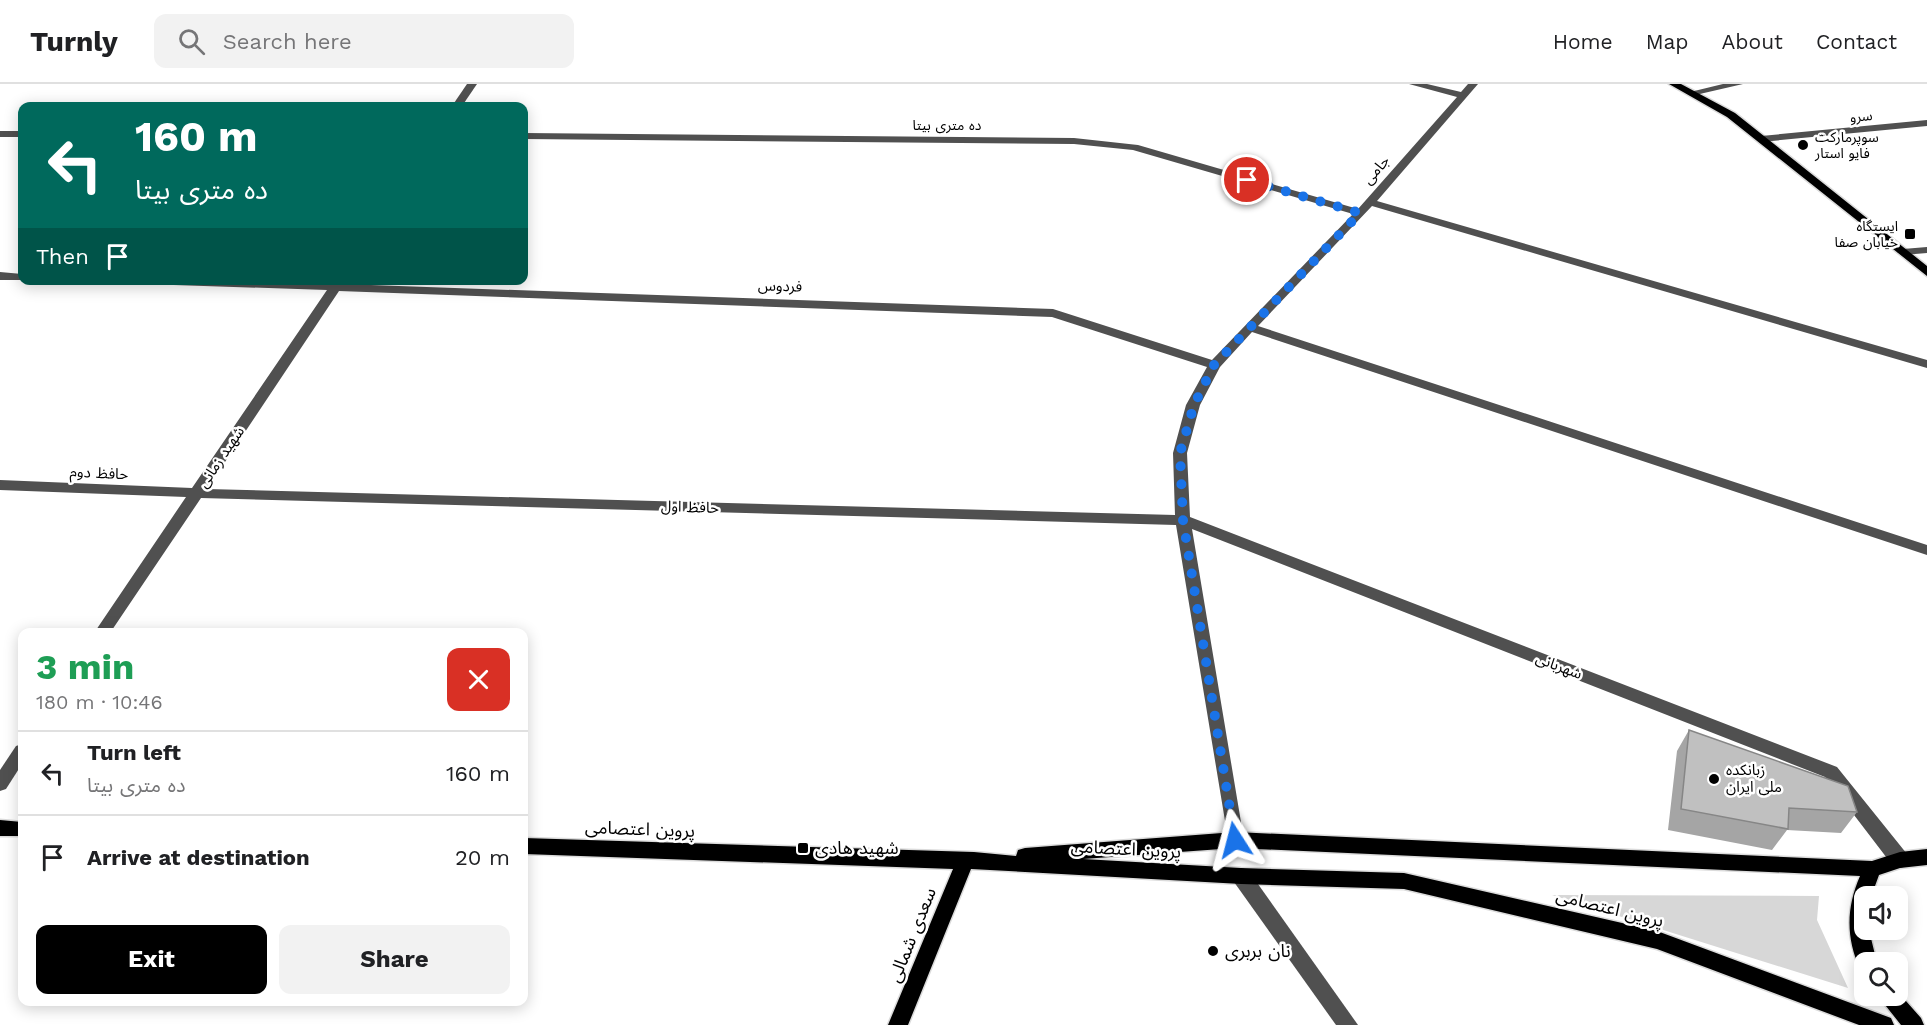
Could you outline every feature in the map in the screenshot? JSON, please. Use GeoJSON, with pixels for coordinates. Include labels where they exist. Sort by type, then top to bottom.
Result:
{"type":"FeatureCollection","features":[{"type":"Feature","properties":{"kind":"main road"},"geometry":{"type":"LineString","coordinates":[[1674,84],[1731,116],[1927,272]]}},
{"type":"Feature","properties":{"kind":"main road"},"geometry":{"type":"LineString","coordinates":[[0,828],[18,829]]}},
{"type":"Feature","properties":{"kind":"main road"},"geometry":{"type":"LineString","coordinates":[[965,861],[1235,840],[1872,869],[1917,855]]}},
{"type":"Feature","properties":{"kind":"main road","name":"پروین اعتصامى"},"geometry":{"type":"LineString","coordinates":[[528,846],[965,861],[1241,876],[1404,881],[1657,940],[1884,1025]]}},
{"type":"Feature","properties":{"kind":"main road","name":"سعدى شمالى"},"geometry":{"type":"LineString","coordinates":[[898,1025],[965,861]]}},
{"type":"Feature","properties":{"kind":"main road"},"geometry":{"type":"LineString","coordinates":[[1863,952],[1857,932],[1858,900],[1872,869]]}},
{"type":"Feature","properties":{"kind":"main road"},"geometry":{"type":"LineString","coordinates":[[1897,1006],[1914,1025]]}},
{"type":"Feature","properties":{"kind":"street"},"geometry":{"type":"LineString","coordinates":[[460,102],[472,84]]}},
{"type":"Feature","properties":{"kind":"street"},"geometry":{"type":"LineString","coordinates":[[1414,84],[1463,95]]}},
{"type":"Feature","properties":{"kind":"street","name":"جامی"},"geometry":{"type":"LineString","coordinates":[[1235,840],[1183,520],[1180,453],[1194,405],[1214,365],[1365,208],[1473,84]]}},
{"type":"Feature","properties":{"kind":"street"},"geometry":{"type":"LineString","coordinates":[[1691,93],[1738,84]]}},
{"type":"Feature","properties":{"kind":"street","name":"سرو"},"geometry":{"type":"LineString","coordinates":[[1761,139],[1927,123]]}},
{"type":"Feature","properties":{"kind":"street"},"geometry":{"type":"LineString","coordinates":[[0,134],[18,134]]}},
{"type":"Feature","properties":{"kind":"street","name":"ده متری بیتا"},"geometry":{"type":"LineString","coordinates":[[528,136],[1021,140],[1074,141],[1134,147],[1365,208],[1927,364]]}},
{"type":"Feature","properties":{"kind":"street"},"geometry":{"type":"LineString","coordinates":[[1903,252],[1927,250]]}},
{"type":"Feature","properties":{"kind":"street"},"geometry":{"type":"LineString","coordinates":[[0,276],[18,276]]}},
{"type":"Feature","properties":{"kind":"street","name":"شهید زمانی"},"geometry":{"type":"LineString","coordinates":[[105,628],[337,285]]}},
{"type":"Feature","properties":{"kind":"street","name":"فردوس"},"geometry":{"type":"LineString","coordinates":[[363,285],[1053,313],[1214,365]]}},
{"type":"Feature","properties":{"kind":"street"},"geometry":{"type":"LineString","coordinates":[[1252,328],[1927,550]]}},
{"type":"Feature","properties":{"kind":"street","name":"حافظ دوم"},"geometry":{"type":"LineString","coordinates":[[0,484],[196,494]]}},
{"type":"Feature","properties":{"kind":"street","name":"حافظ اول"},"geometry":{"type":"LineString","coordinates":[[196,494],[1183,520]]}},
{"type":"Feature","properties":{"kind":"street","name":"شهربانی"},"geometry":{"type":"LineString","coordinates":[[1183,520],[1831,772],[1917,855]]}},
{"type":"Feature","properties":{"kind":"street"},"geometry":{"type":"LineString","coordinates":[[0,784],[18,757]]}},
{"type":"Feature","properties":{"kind":"street"},"geometry":{"type":"LineString","coordinates":[[1241,876],[1348,1025]]}},
{"type":"Feature","properties":{"kind":"shaded area"},"geometry":{"type":"Polygon","coordinates":[[[1552,895],[1819,896],[1817,920],[1848,988],[1552,895]]]}},
{"type":"Feature","properties":{"kind":"building"},"geometry":{"type":"Polygon","coordinates":[[[1689,730],[1848,786],[1857,812],[1789,808],[1788,829],[1681,809],[1689,730]]]}},
{"type":"Feature","properties":{"kind":"place","name":"سوپرمارکت فایو استار"},"geometry":{"type":"Point","coordinates":[1803,145]}},
{"type":"Feature","properties":{"kind":"place","name":"ایستگاه خیابان صفا"},"geometry":{"type":"Point","coordinates":[1910,234]}},
{"type":"Feature","properties":{"kind":"place","name":"زبانکده ملی ایران"},"geometry":{"type":"Point","coordinates":[1714,779]}},
{"type":"Feature","properties":{"kind":"place","name":"شهید هادی"},"geometry":{"type":"Point","coordinates":[803,848]}},
{"type":"Feature","properties":{"kind":"place","name":"نان بربری"},"geometry":{"type":"Point","coordinates":[1213,951]}},
{"type":"Feature","properties":{"kind":"route"},"geometry":{"type":"LineString","coordinates":[[1235,840],[1183,520],[1180,453],[1194,405],[1214,365],[1360,213],[1247,180]]}}]}
